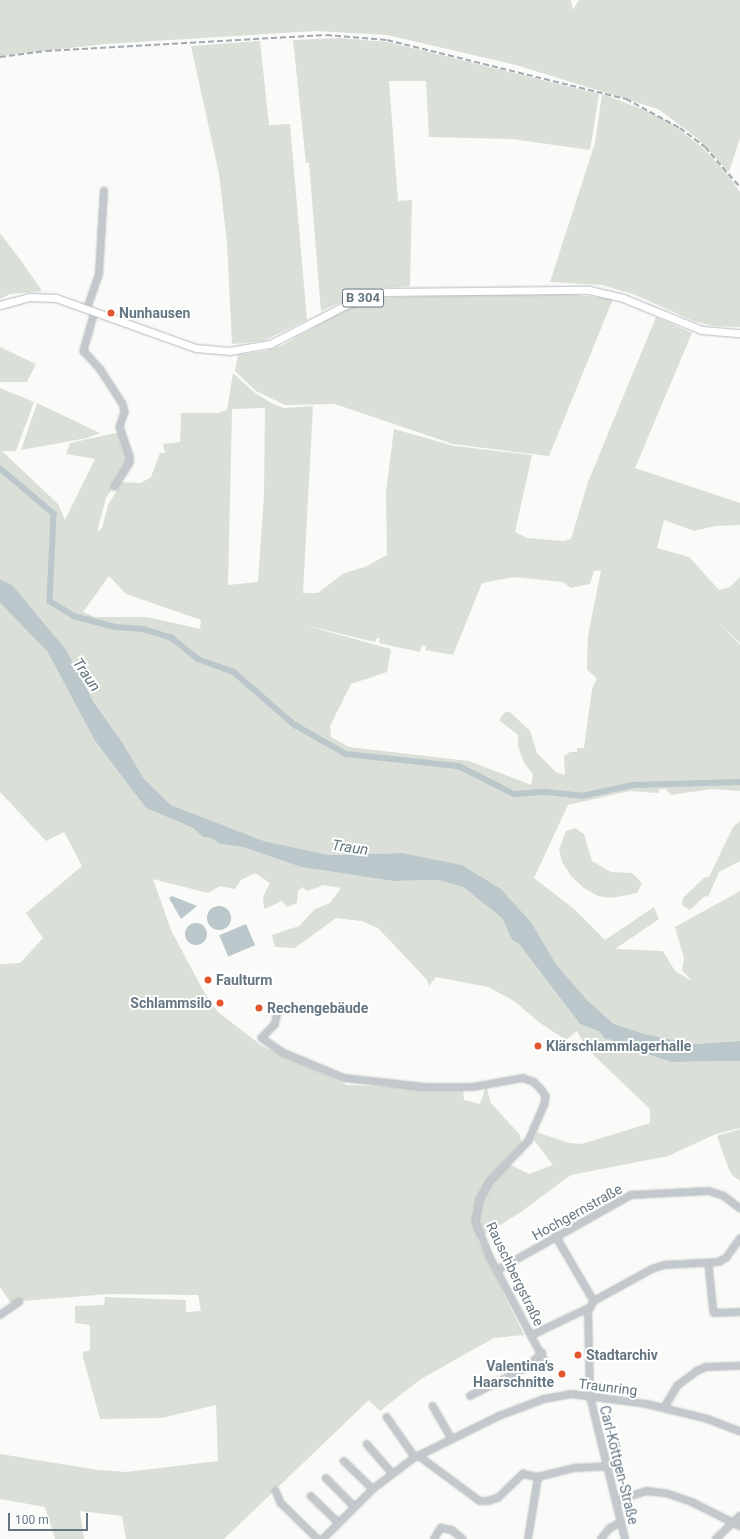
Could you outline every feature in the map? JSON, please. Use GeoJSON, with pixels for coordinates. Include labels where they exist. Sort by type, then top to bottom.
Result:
{"type":"FeatureCollection","features":[{"type":"Feature","properties":{"kind":"main road","name":"B 304"},"geometry":{"type":"LineString","coordinates":[[0,305],[17,299],[40,296],[61,299],[196,348],[229,351],[270,344],[346,305],[384,292],[583,290],[624,298],[702,330],[740,333]]}},
{"type":"Feature","properties":{"kind":"street"},"geometry":{"type":"LineString","coordinates":[[87,309],[100,274],[104,191]]}},
{"type":"Feature","properties":{"kind":"street"},"geometry":{"type":"LineString","coordinates":[[95,312],[84,351],[101,370],[123,404],[125,412],[120,427],[131,458],[115,487]]}},
{"type":"Feature","properties":{"kind":"street","name":"Rauschbergstraße"},"geometry":{"type":"LineString","coordinates":[[279,1009],[275,1025],[262,1038],[282,1052],[344,1078],[425,1087],[473,1087],[523,1078],[534,1082],[542,1090],[546,1096],[545,1104],[526,1147],[490,1182],[478,1209],[476,1222],[480,1236],[546,1363]]}},
{"type":"Feature","properties":{"kind":"street","name":"Hochgernstraße"},"geometry":{"type":"LineString","coordinates":[[498,1270],[623,1199],[641,1193],[710,1191],[724,1196],[740,1208]]}},
{"type":"Feature","properties":{"kind":"street"},"geometry":{"type":"LineString","coordinates":[[556,1236],[594,1301],[622,1285],[664,1265],[709,1265],[726,1258],[740,1239]]}},
{"type":"Feature","properties":{"kind":"street"},"geometry":{"type":"LineString","coordinates":[[709,1265],[714,1314],[740,1312]]}},
{"type":"Feature","properties":{"kind":"street","name":"Carl-Köttgen-Straße"},"geometry":{"type":"LineString","coordinates":[[594,1301],[587,1321],[590,1396],[625,1539]]}},
{"type":"Feature","properties":{"kind":"street"},"geometry":{"type":"LineString","coordinates":[[0,1314],[19,1302]]}},
{"type":"Feature","properties":{"kind":"street"},"geometry":{"type":"LineString","coordinates":[[532,1335],[591,1307]]}},
{"type":"Feature","properties":{"kind":"street"},"geometry":{"type":"LineString","coordinates":[[470,1396],[526,1368],[542,1353]]}},
{"type":"Feature","properties":{"kind":"street"},"geometry":{"type":"LineString","coordinates":[[664,1408],[677,1386],[697,1371],[706,1367],[740,1366]]}},
{"type":"Feature","properties":{"kind":"street","name":"Traunring"},"geometry":{"type":"LineString","coordinates":[[323,1539],[373,1489],[392,1473],[417,1456],[499,1416],[544,1399],[566,1394],[590,1396],[664,1408],[708,1419],[740,1431]]}},
{"type":"Feature","properties":{"kind":"street"},"geometry":{"type":"LineString","coordinates":[[433,1406],[452,1439]]}},
{"type":"Feature","properties":{"kind":"street"},"geometry":{"type":"LineString","coordinates":[[388,1417],[417,1456],[480,1501],[488,1501],[498,1498],[523,1474],[538,1477],[574,1468],[608,1466]]}},
{"type":"Feature","properties":{"kind":"street"},"geometry":{"type":"LineString","coordinates":[[367,1444],[392,1473]]}},
{"type":"Feature","properties":{"kind":"street"},"geometry":{"type":"LineString","coordinates":[[344,1461],[373,1489]]}},
{"type":"Feature","properties":{"kind":"street"},"geometry":{"type":"LineString","coordinates":[[528,1539],[538,1477]]}},
{"type":"Feature","properties":{"kind":"street"},"geometry":{"type":"LineString","coordinates":[[326,1478],[355,1507]]}},
{"type":"Feature","properties":{"kind":"street"},"geometry":{"type":"LineString","coordinates":[[276,1491],[281,1503],[318,1539]]}},
{"type":"Feature","properties":{"kind":"street"},"geometry":{"type":"LineString","coordinates":[[616,1501],[646,1491],[666,1493],[692,1502],[740,1526]]}},
{"type":"Feature","properties":{"kind":"street"},"geometry":{"type":"LineString","coordinates":[[311,1496],[339,1523]]}},
{"type":"Feature","properties":{"kind":"street"},"geometry":{"type":"LineString","coordinates":[[716,1539],[740,1516]]}},
{"type":"Feature","properties":{"kind":"street"},"geometry":{"type":"LineString","coordinates":[[601,1539],[609,1529],[621,1522]]}},
{"type":"Feature","properties":{"kind":"street"},"geometry":{"type":"LineString","coordinates":[[434,1539],[441,1528],[452,1530],[463,1539]]}},
{"type":"Feature","properties":{"kind":"shaded area"},"geometry":{"type":"Polygon","coordinates":[[[0,0],[571,0],[573,10],[579,0],[740,0],[740,138],[729,172],[697,138],[658,109],[516,65],[387,35],[316,31],[105,44],[0,56],[0,0]]]}},
{"type":"Feature","properties":{"kind":"shaded area"},"geometry":{"type":"Polygon","coordinates":[[[338,38],[388,42],[599,94],[590,150],[512,139],[429,137],[426,81],[389,81],[398,201],[412,200],[410,286],[371,289],[321,311],[309,163],[306,163],[293,40],[338,38]]]}},
{"type":"Feature","properties":{"kind":"shaded area"},"geometry":{"type":"Polygon","coordinates":[[[260,41],[269,125],[290,124],[307,320],[263,341],[232,344],[227,242],[219,174],[191,46],[260,41]]]}},
{"type":"Feature","properties":{"kind":"shaded area"},"geometry":{"type":"Polygon","coordinates":[[[602,94],[652,113],[679,129],[704,149],[727,173],[740,192],[740,327],[714,326],[694,321],[633,294],[602,285],[550,282],[595,143],[602,94]]]}},
{"type":"Feature","properties":{"kind":"shaded area"},"geometry":{"type":"Polygon","coordinates":[[[0,233],[42,291],[10,294],[0,299],[0,233]]]}},
{"type":"Feature","properties":{"kind":"shaded area"},"geometry":{"type":"Polygon","coordinates":[[[550,292],[613,299],[549,456],[453,444],[335,404],[285,405],[256,391],[235,371],[238,355],[265,351],[283,345],[348,308],[373,298],[550,292]]]}},
{"type":"Feature","properties":{"kind":"shaded area"},"geometry":{"type":"Polygon","coordinates":[[[656,317],[692,333],[635,468],[740,503],[740,525],[715,526],[694,531],[664,520],[657,548],[689,557],[719,590],[730,587],[740,577],[740,643],[717,621],[740,645],[740,791],[712,789],[671,795],[666,789],[660,789],[658,793],[630,791],[568,805],[534,878],[574,909],[605,940],[654,907],[659,919],[615,949],[663,951],[675,971],[692,981],[682,970],[684,958],[675,927],[740,891],[740,1041],[692,1044],[645,1034],[614,1024],[587,1000],[556,964],[531,922],[501,889],[462,865],[402,853],[329,855],[264,841],[171,805],[144,779],[122,742],[12,585],[0,579],[0,388],[34,402],[16,451],[2,451],[58,504],[65,520],[95,459],[66,454],[70,443],[120,432],[129,462],[106,498],[97,532],[102,528],[108,505],[122,482],[141,483],[151,477],[160,453],[165,453],[163,444],[180,442],[181,413],[218,413],[227,410],[233,373],[255,393],[273,404],[284,408],[313,406],[303,593],[318,593],[344,573],[365,567],[387,555],[386,492],[394,429],[454,446],[532,455],[515,532],[527,538],[564,541],[571,539],[588,482],[656,317]],[[265,408],[232,409],[228,585],[258,582],[264,496],[265,408]],[[601,570],[594,571],[590,584],[571,588],[563,582],[514,577],[482,583],[453,655],[425,650],[426,646],[422,645],[420,652],[379,643],[380,638],[377,638],[375,642],[300,624],[391,649],[387,672],[351,684],[330,726],[331,737],[349,747],[469,761],[531,785],[533,774],[524,763],[518,746],[518,735],[499,720],[505,712],[510,712],[530,731],[537,753],[556,772],[565,775],[564,756],[570,752],[577,752],[577,748],[584,748],[592,689],[597,679],[587,669],[588,636],[601,570]],[[109,576],[83,612],[95,617],[147,617],[200,629],[201,620],[126,594],[109,576]]]}},
{"type":"Feature","properties":{"kind":"shaded area"},"geometry":{"type":"Polygon","coordinates":[[[0,347],[36,364],[27,382],[0,382],[0,347]]]}},
{"type":"Feature","properties":{"kind":"shaded area"},"geometry":{"type":"Polygon","coordinates":[[[37,403],[100,433],[87,438],[21,450],[37,403]]]}},
{"type":"Feature","properties":{"kind":"shaded area"},"geometry":{"type":"Polygon","coordinates":[[[0,579],[12,585],[66,650],[93,701],[122,742],[144,779],[171,805],[264,841],[329,855],[402,853],[462,865],[501,889],[531,922],[556,964],[587,1000],[614,1024],[645,1034],[692,1044],[740,1041],[740,1061],[671,1062],[644,1053],[619,1049],[612,1040],[605,1039],[600,1032],[580,1024],[519,944],[512,940],[502,918],[463,887],[438,880],[393,881],[301,867],[243,847],[220,844],[211,838],[203,837],[193,828],[146,808],[95,741],[47,651],[0,603],[0,579]]]}},
{"type":"Feature","properties":{"kind":"shaded area"},"geometry":{"type":"Polygon","coordinates":[[[0,603],[47,651],[95,741],[146,808],[193,828],[203,837],[211,838],[220,844],[243,847],[301,867],[393,881],[438,880],[463,887],[502,918],[512,940],[519,944],[580,1024],[600,1032],[605,1039],[612,1040],[626,1051],[644,1053],[671,1062],[740,1061],[740,1128],[716,1134],[668,1156],[571,1175],[518,1214],[477,1239],[524,1335],[494,1338],[421,1379],[380,1411],[369,1400],[224,1539],[126,1539],[122,1516],[80,1511],[84,1539],[55,1539],[45,1507],[0,1499],[0,1454],[98,1470],[126,1472],[218,1461],[216,1405],[161,1418],[100,1419],[83,1357],[83,1352],[90,1350],[90,1325],[75,1323],[75,1306],[104,1305],[105,1297],[186,1300],[186,1312],[201,1311],[198,1295],[109,1294],[10,1302],[0,1287],[0,964],[20,963],[43,938],[26,913],[82,866],[64,832],[46,841],[0,792],[0,603]],[[255,873],[241,880],[235,889],[220,886],[208,893],[153,879],[171,930],[204,992],[218,1012],[262,1046],[347,1085],[463,1090],[464,1100],[480,1104],[486,1086],[491,1103],[520,1135],[521,1143],[499,1167],[511,1165],[529,1174],[553,1165],[534,1140],[537,1132],[569,1143],[582,1144],[650,1123],[650,1109],[586,1048],[577,1031],[566,1040],[540,1023],[514,1001],[488,987],[436,977],[429,986],[427,980],[378,928],[361,921],[336,918],[295,948],[275,947],[272,935],[299,926],[315,909],[330,903],[341,888],[324,885],[307,891],[303,887],[298,891],[297,903],[287,907],[282,901],[264,909],[263,897],[270,883],[255,873]]]}},
{"type":"Feature","properties":{"kind":"shaded area"},"geometry":{"type":"Polygon","coordinates":[[[740,821],[740,861],[719,872],[708,897],[705,896],[690,910],[682,905],[683,898],[705,877],[709,877],[733,827],[740,821]]]}},
{"type":"Feature","properties":{"kind":"shaded area"},"geometry":{"type":"Polygon","coordinates":[[[575,828],[584,834],[592,861],[611,872],[632,873],[642,883],[637,893],[611,898],[598,896],[584,888],[571,876],[562,862],[559,850],[566,831],[575,828]]]}},
{"type":"Feature","properties":{"kind":"shaded area"},"geometry":{"type":"Polygon","coordinates":[[[172,896],[197,906],[181,919],[169,898],[172,896]]]}},
{"type":"Feature","properties":{"kind":"shaded area"},"geometry":{"type":"Polygon","coordinates":[[[219,906],[227,910],[231,918],[227,926],[219,930],[211,926],[207,918],[211,910],[219,906]]]}},
{"type":"Feature","properties":{"kind":"shaded area"},"geometry":{"type":"Polygon","coordinates":[[[192,923],[200,923],[207,930],[207,938],[200,945],[192,945],[185,938],[185,930],[192,923]]]}},
{"type":"Feature","properties":{"kind":"shaded area"},"geometry":{"type":"Polygon","coordinates":[[[246,924],[255,945],[228,957],[219,935],[246,924]]]}},
{"type":"Feature","properties":{"kind":"shaded area"},"geometry":{"type":"Polygon","coordinates":[[[740,1129],[740,1181],[732,1175],[717,1136],[740,1129]]]}},
{"type":"Feature","properties":{"kind":"waterway"},"geometry":{"type":"LineString","coordinates":[[0,468],[54,514],[50,601],[74,616],[115,627],[143,629],[172,638],[198,659],[234,672],[295,725],[346,754],[459,766],[514,794],[546,792],[582,796],[633,785],[740,782]]}},
{"type":"Feature","properties":{"kind":"railway"},"geometry":{"type":"LineString","coordinates":[[0,57],[46,51],[326,35],[387,40],[626,99],[680,128],[705,147],[740,187]]}},
{"type":"Feature","properties":{"kind":"place","name":"Nunhausen"},"geometry":{"type":"Point","coordinates":[111,313]}},
{"type":"Feature","properties":{"kind":"place","name":"Faulturm"},"geometry":{"type":"Point","coordinates":[208,980]}},
{"type":"Feature","properties":{"kind":"place","name":"Schlammsilo"},"geometry":{"type":"Point","coordinates":[220,1003]}},
{"type":"Feature","properties":{"kind":"place","name":"Rechengebäude"},"geometry":{"type":"Point","coordinates":[259,1008]}},
{"type":"Feature","properties":{"kind":"place","name":"Klärschlammlagerhalle"},"geometry":{"type":"Point","coordinates":[538,1046]}},
{"type":"Feature","properties":{"kind":"place","name":"Stadtarchiv"},"geometry":{"type":"Point","coordinates":[578,1355]}},
{"type":"Feature","properties":{"kind":"place","name":"Valentina's Haarschnitte"},"geometry":{"type":"Point","coordinates":[562,1374]}},
{"type":"Feature","properties":{"kind":"water label","name":"Traun"},"geometry":{"type":"Point","coordinates":[86,675]}},
{"type":"Feature","properties":{"kind":"water label","name":"Traun"},"geometry":{"type":"Point","coordinates":[350,848]}}]}
